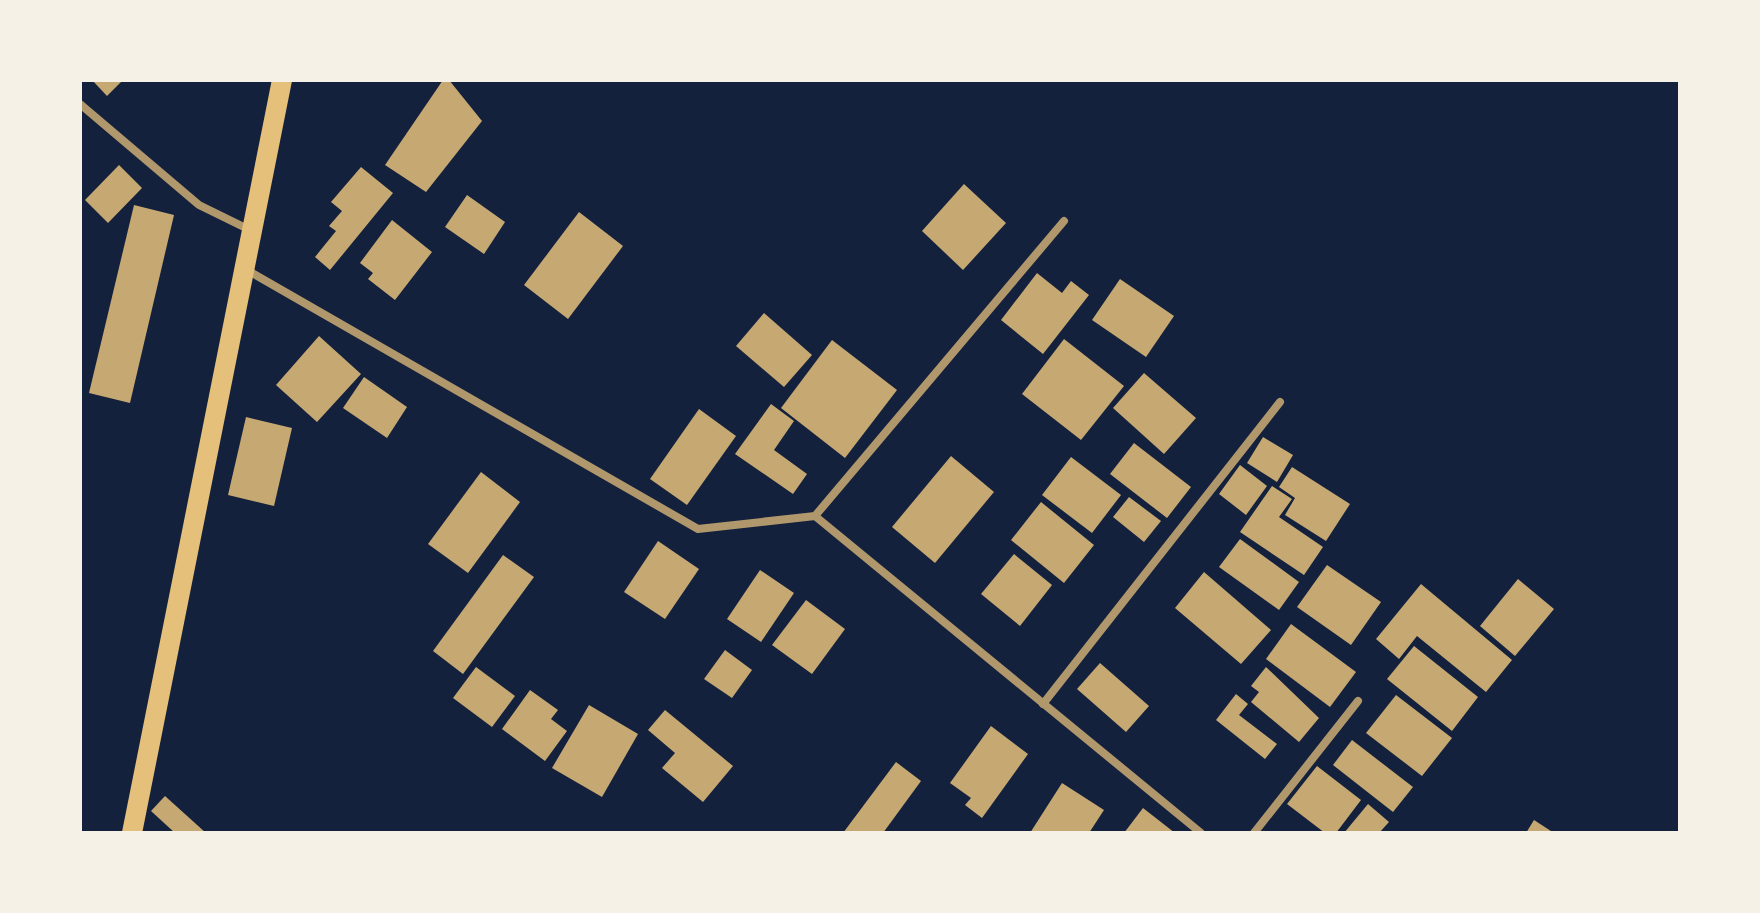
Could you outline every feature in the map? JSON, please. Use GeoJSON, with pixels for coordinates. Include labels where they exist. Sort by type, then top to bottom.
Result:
{"type":"FeatureCollection","features":[{"type":"Feature","properties":{"kind":"main road"},"geometry":{"type":"LineString","coordinates":[[132,833],[282,80]]}},
{"type":"Feature","properties":{"kind":"street"},"geometry":{"type":"LineString","coordinates":[[80,104],[199,205],[253,231]]}},
{"type":"Feature","properties":{"kind":"street"},"geometry":{"type":"LineString","coordinates":[[246,270],[698,529],[815,516],[1064,221]]}},
{"type":"Feature","properties":{"kind":"street"},"geometry":{"type":"LineString","coordinates":[[1043,704],[1280,402]]}},
{"type":"Feature","properties":{"kind":"street"},"geometry":{"type":"LineString","coordinates":[[815,516],[1201,833]]}},
{"type":"Feature","properties":{"kind":"street"},"geometry":{"type":"LineString","coordinates":[[1254,833],[1358,701]]}},
{"type":"Feature","properties":{"kind":"building"},"geometry":{"type":"Polygon","coordinates":[[[92,80],[123,80],[107,96],[92,80]]]}},
{"type":"Feature","properties":{"kind":"building"},"geometry":{"type":"Polygon","coordinates":[[[443,80],[449,80],[482,121],[426,192],[385,165],[443,80]]]}},
{"type":"Feature","properties":{"kind":"building"},"geometry":{"type":"Polygon","coordinates":[[[119,165],[142,188],[108,223],[85,200],[119,165]]]}},
{"type":"Feature","properties":{"kind":"building"},"geometry":{"type":"Polygon","coordinates":[[[361,167],[393,193],[330,270],[315,257],[336,231],[329,226],[342,211],[331,202],[361,167]]]}},
{"type":"Feature","properties":{"kind":"building"},"geometry":{"type":"Polygon","coordinates":[[[964,184],[1006,223],[963,270],[922,231],[964,184]]]}},
{"type":"Feature","properties":{"kind":"building"},"geometry":{"type":"Polygon","coordinates":[[[467,195],[505,222],[484,254],[445,227],[467,195]]]}},
{"type":"Feature","properties":{"kind":"building"},"geometry":{"type":"Polygon","coordinates":[[[134,205],[174,215],[130,403],[89,393],[134,205]]]}},
{"type":"Feature","properties":{"kind":"building"},"geometry":{"type":"Polygon","coordinates":[[[579,212],[623,246],[568,319],[524,285],[579,212]]]}},
{"type":"Feature","properties":{"kind":"building"},"geometry":{"type":"Polygon","coordinates":[[[392,220],[432,252],[395,300],[368,279],[373,273],[360,263],[392,220]]]}},
{"type":"Feature","properties":{"kind":"building"},"geometry":{"type":"Polygon","coordinates":[[[1037,273],[1062,293],[1071,281],[1089,295],[1043,354],[1001,320],[1037,273]]]}},
{"type":"Feature","properties":{"kind":"building"},"geometry":{"type":"Polygon","coordinates":[[[1120,279],[1174,316],[1146,357],[1092,320],[1120,279]]]}},
{"type":"Feature","properties":{"kind":"building"},"geometry":{"type":"Polygon","coordinates":[[[764,313],[812,355],[784,387],[736,346],[764,313]]]}},
{"type":"Feature","properties":{"kind":"building"},"geometry":{"type":"Polygon","coordinates":[[[319,336],[361,374],[317,422],[276,385],[319,336]]]}},
{"type":"Feature","properties":{"kind":"building"},"geometry":{"type":"Polygon","coordinates":[[[1064,339],[1124,386],[1081,440],[1022,394],[1064,339]]]}},
{"type":"Feature","properties":{"kind":"building"},"geometry":{"type":"Polygon","coordinates":[[[832,340],[897,390],[845,458],[781,408],[832,340]]]}},
{"type":"Feature","properties":{"kind":"building"},"geometry":{"type":"Polygon","coordinates":[[[1144,373],[1196,418],[1164,454],[1113,408],[1144,373]]]}},
{"type":"Feature","properties":{"kind":"building"},"geometry":{"type":"Polygon","coordinates":[[[364,377],[407,407],[387,438],[343,408],[364,377]]]}},
{"type":"Feature","properties":{"kind":"building"},"geometry":{"type":"Polygon","coordinates":[[[771,404],[794,421],[774,450],[807,474],[793,494],[735,454],[771,404]]]}},
{"type":"Feature","properties":{"kind":"building"},"geometry":{"type":"Polygon","coordinates":[[[699,409],[736,436],[687,505],[650,479],[699,409]]]}},
{"type":"Feature","properties":{"kind":"building"},"geometry":{"type":"Polygon","coordinates":[[[246,417],[292,428],[274,506],[228,495],[246,417]]]}},
{"type":"Feature","properties":{"kind":"building"},"geometry":{"type":"Polygon","coordinates":[[[1263,437],[1293,455],[1277,482],[1247,463],[1263,437]]]}},
{"type":"Feature","properties":{"kind":"building"},"geometry":{"type":"Polygon","coordinates":[[[1134,443],[1191,487],[1167,518],[1110,474],[1134,443]]]}},
{"type":"Feature","properties":{"kind":"building"},"geometry":{"type":"Polygon","coordinates":[[[951,456],[994,492],[935,563],[892,527],[951,456]]]}},
{"type":"Feature","properties":{"kind":"building"},"geometry":{"type":"Polygon","coordinates":[[[1071,457],[1121,495],[1092,533],[1042,495],[1071,457]]]}},
{"type":"Feature","properties":{"kind":"building"},"geometry":{"type":"Polygon","coordinates":[[[1240,465],[1267,486],[1246,515],[1219,494],[1240,465]]]}},
{"type":"Feature","properties":{"kind":"building"},"geometry":{"type":"Polygon","coordinates":[[[1292,467],[1350,504],[1326,541],[1285,515],[1295,498],[1279,487],[1292,467]]]}},
{"type":"Feature","properties":{"kind":"building"},"geometry":{"type":"Polygon","coordinates":[[[481,472],[520,502],[468,573],[428,544],[481,472]]]}},
{"type":"Feature","properties":{"kind":"building"},"geometry":{"type":"Polygon","coordinates":[[[1272,486],[1292,499],[1279,517],[1323,547],[1304,575],[1240,532],[1272,486]]]}},
{"type":"Feature","properties":{"kind":"building"},"geometry":{"type":"Polygon","coordinates":[[[1129,497],[1161,521],[1144,542],[1113,517],[1129,497]]]}},
{"type":"Feature","properties":{"kind":"building"},"geometry":{"type":"Polygon","coordinates":[[[1041,502],[1094,545],[1064,583],[1011,540],[1041,502]]]}},
{"type":"Feature","properties":{"kind":"building"},"geometry":{"type":"Polygon","coordinates":[[[1240,539],[1299,582],[1279,610],[1219,567],[1240,539]]]}},
{"type":"Feature","properties":{"kind":"building"},"geometry":{"type":"Polygon","coordinates":[[[658,541],[699,569],[665,619],[624,592],[658,541]]]}},
{"type":"Feature","properties":{"kind":"building"},"geometry":{"type":"Polygon","coordinates":[[[1014,554],[1052,585],[1020,626],[981,594],[1014,554]]]}},
{"type":"Feature","properties":{"kind":"building"},"geometry":{"type":"Polygon","coordinates":[[[503,555],[534,577],[463,674],[433,651],[503,555]]]}},
{"type":"Feature","properties":{"kind":"building"},"geometry":{"type":"Polygon","coordinates":[[[1327,565],[1381,602],[1351,645],[1297,607],[1327,565]]]}},
{"type":"Feature","properties":{"kind":"building"},"geometry":{"type":"Polygon","coordinates":[[[760,570],[794,593],[761,642],[727,619],[760,570]]]}},
{"type":"Feature","properties":{"kind":"building"},"geometry":{"type":"Polygon","coordinates":[[[1204,572],[1271,630],[1241,664],[1175,608],[1204,572]]]}},
{"type":"Feature","properties":{"kind":"building"},"geometry":{"type":"Polygon","coordinates":[[[1518,579],[1554,609],[1515,656],[1480,626],[1518,579]]]}},
{"type":"Feature","properties":{"kind":"building"},"geometry":{"type":"Polygon","coordinates":[[[1421,584],[1512,660],[1486,692],[1417,636],[1399,659],[1376,639],[1421,584]]]}},
{"type":"Feature","properties":{"kind":"building"},"geometry":{"type":"Polygon","coordinates":[[[806,600],[845,629],[812,674],[772,645],[806,600]]]}},
{"type":"Feature","properties":{"kind":"building"},"geometry":{"type":"Polygon","coordinates":[[[1291,624],[1356,672],[1330,707],[1266,659],[1291,624]]]}},
{"type":"Feature","properties":{"kind":"building"},"geometry":{"type":"Polygon","coordinates":[[[1414,646],[1478,697],[1452,731],[1387,679],[1414,646]]]}},
{"type":"Feature","properties":{"kind":"building"},"geometry":{"type":"Polygon","coordinates":[[[725,650],[752,670],[732,698],[704,679],[725,650]]]}},
{"type":"Feature","properties":{"kind":"building"},"geometry":{"type":"Polygon","coordinates":[[[1100,663],[1149,706],[1126,732],[1077,689],[1100,663]]]}},
{"type":"Feature","properties":{"kind":"building"},"geometry":{"type":"Polygon","coordinates":[[[476,667],[515,696],[492,727],[453,698],[476,667]]]}},
{"type":"Feature","properties":{"kind":"building"},"geometry":{"type":"Polygon","coordinates":[[[1266,667],[1319,718],[1299,742],[1251,702],[1259,692],[1251,686],[1266,667]]]}},
{"type":"Feature","properties":{"kind":"building"},"geometry":{"type":"Polygon","coordinates":[[[530,690],[558,710],[551,719],[567,731],[545,761],[502,729],[530,690]]]}},
{"type":"Feature","properties":{"kind":"building"},"geometry":{"type":"Polygon","coordinates":[[[1236,694],[1248,704],[1239,715],[1277,744],[1265,759],[1216,720],[1236,694]]]}},
{"type":"Feature","properties":{"kind":"building"},"geometry":{"type":"Polygon","coordinates":[[[1396,695],[1452,738],[1422,776],[1366,733],[1396,695]]]}},
{"type":"Feature","properties":{"kind":"building"},"geometry":{"type":"Polygon","coordinates":[[[589,705],[638,734],[602,797],[552,768],[589,705]]]}},
{"type":"Feature","properties":{"kind":"building"},"geometry":{"type":"Polygon","coordinates":[[[665,710],[733,766],[703,802],[662,768],[675,753],[648,730],[665,710]]]}},
{"type":"Feature","properties":{"kind":"building"},"geometry":{"type":"Polygon","coordinates":[[[991,726],[1028,754],[982,818],[965,805],[971,798],[950,783],[991,726]]]}},
{"type":"Feature","properties":{"kind":"building"},"geometry":{"type":"Polygon","coordinates":[[[1352,740],[1413,787],[1393,812],[1333,765],[1352,740]]]}},
{"type":"Feature","properties":{"kind":"building"},"geometry":{"type":"Polygon","coordinates":[[[896,762],[921,781],[883,833],[843,833],[896,762]]]}},
{"type":"Feature","properties":{"kind":"building"},"geometry":{"type":"Polygon","coordinates":[[[1317,766],[1361,800],[1336,833],[1325,833],[1287,804],[1317,766]]]}},
{"type":"Feature","properties":{"kind":"building"},"geometry":{"type":"Polygon","coordinates":[[[1062,783],[1104,810],[1089,833],[1030,833],[1062,783]]]}},
{"type":"Feature","properties":{"kind":"building"},"geometry":{"type":"Polygon","coordinates":[[[165,796],[206,833],[175,833],[151,811],[165,796]]]}},
{"type":"Feature","properties":{"kind":"building"},"geometry":{"type":"Polygon","coordinates":[[[1368,804],[1389,822],[1379,833],[1344,833],[1368,804]]]}},
{"type":"Feature","properties":{"kind":"building"},"geometry":{"type":"Polygon","coordinates":[[[1143,808],[1175,833],[1124,833],[1143,808]]]}},
{"type":"Feature","properties":{"kind":"building"},"geometry":{"type":"Polygon","coordinates":[[[1534,820],[1554,833],[1526,833],[1534,820]]]}}]}
